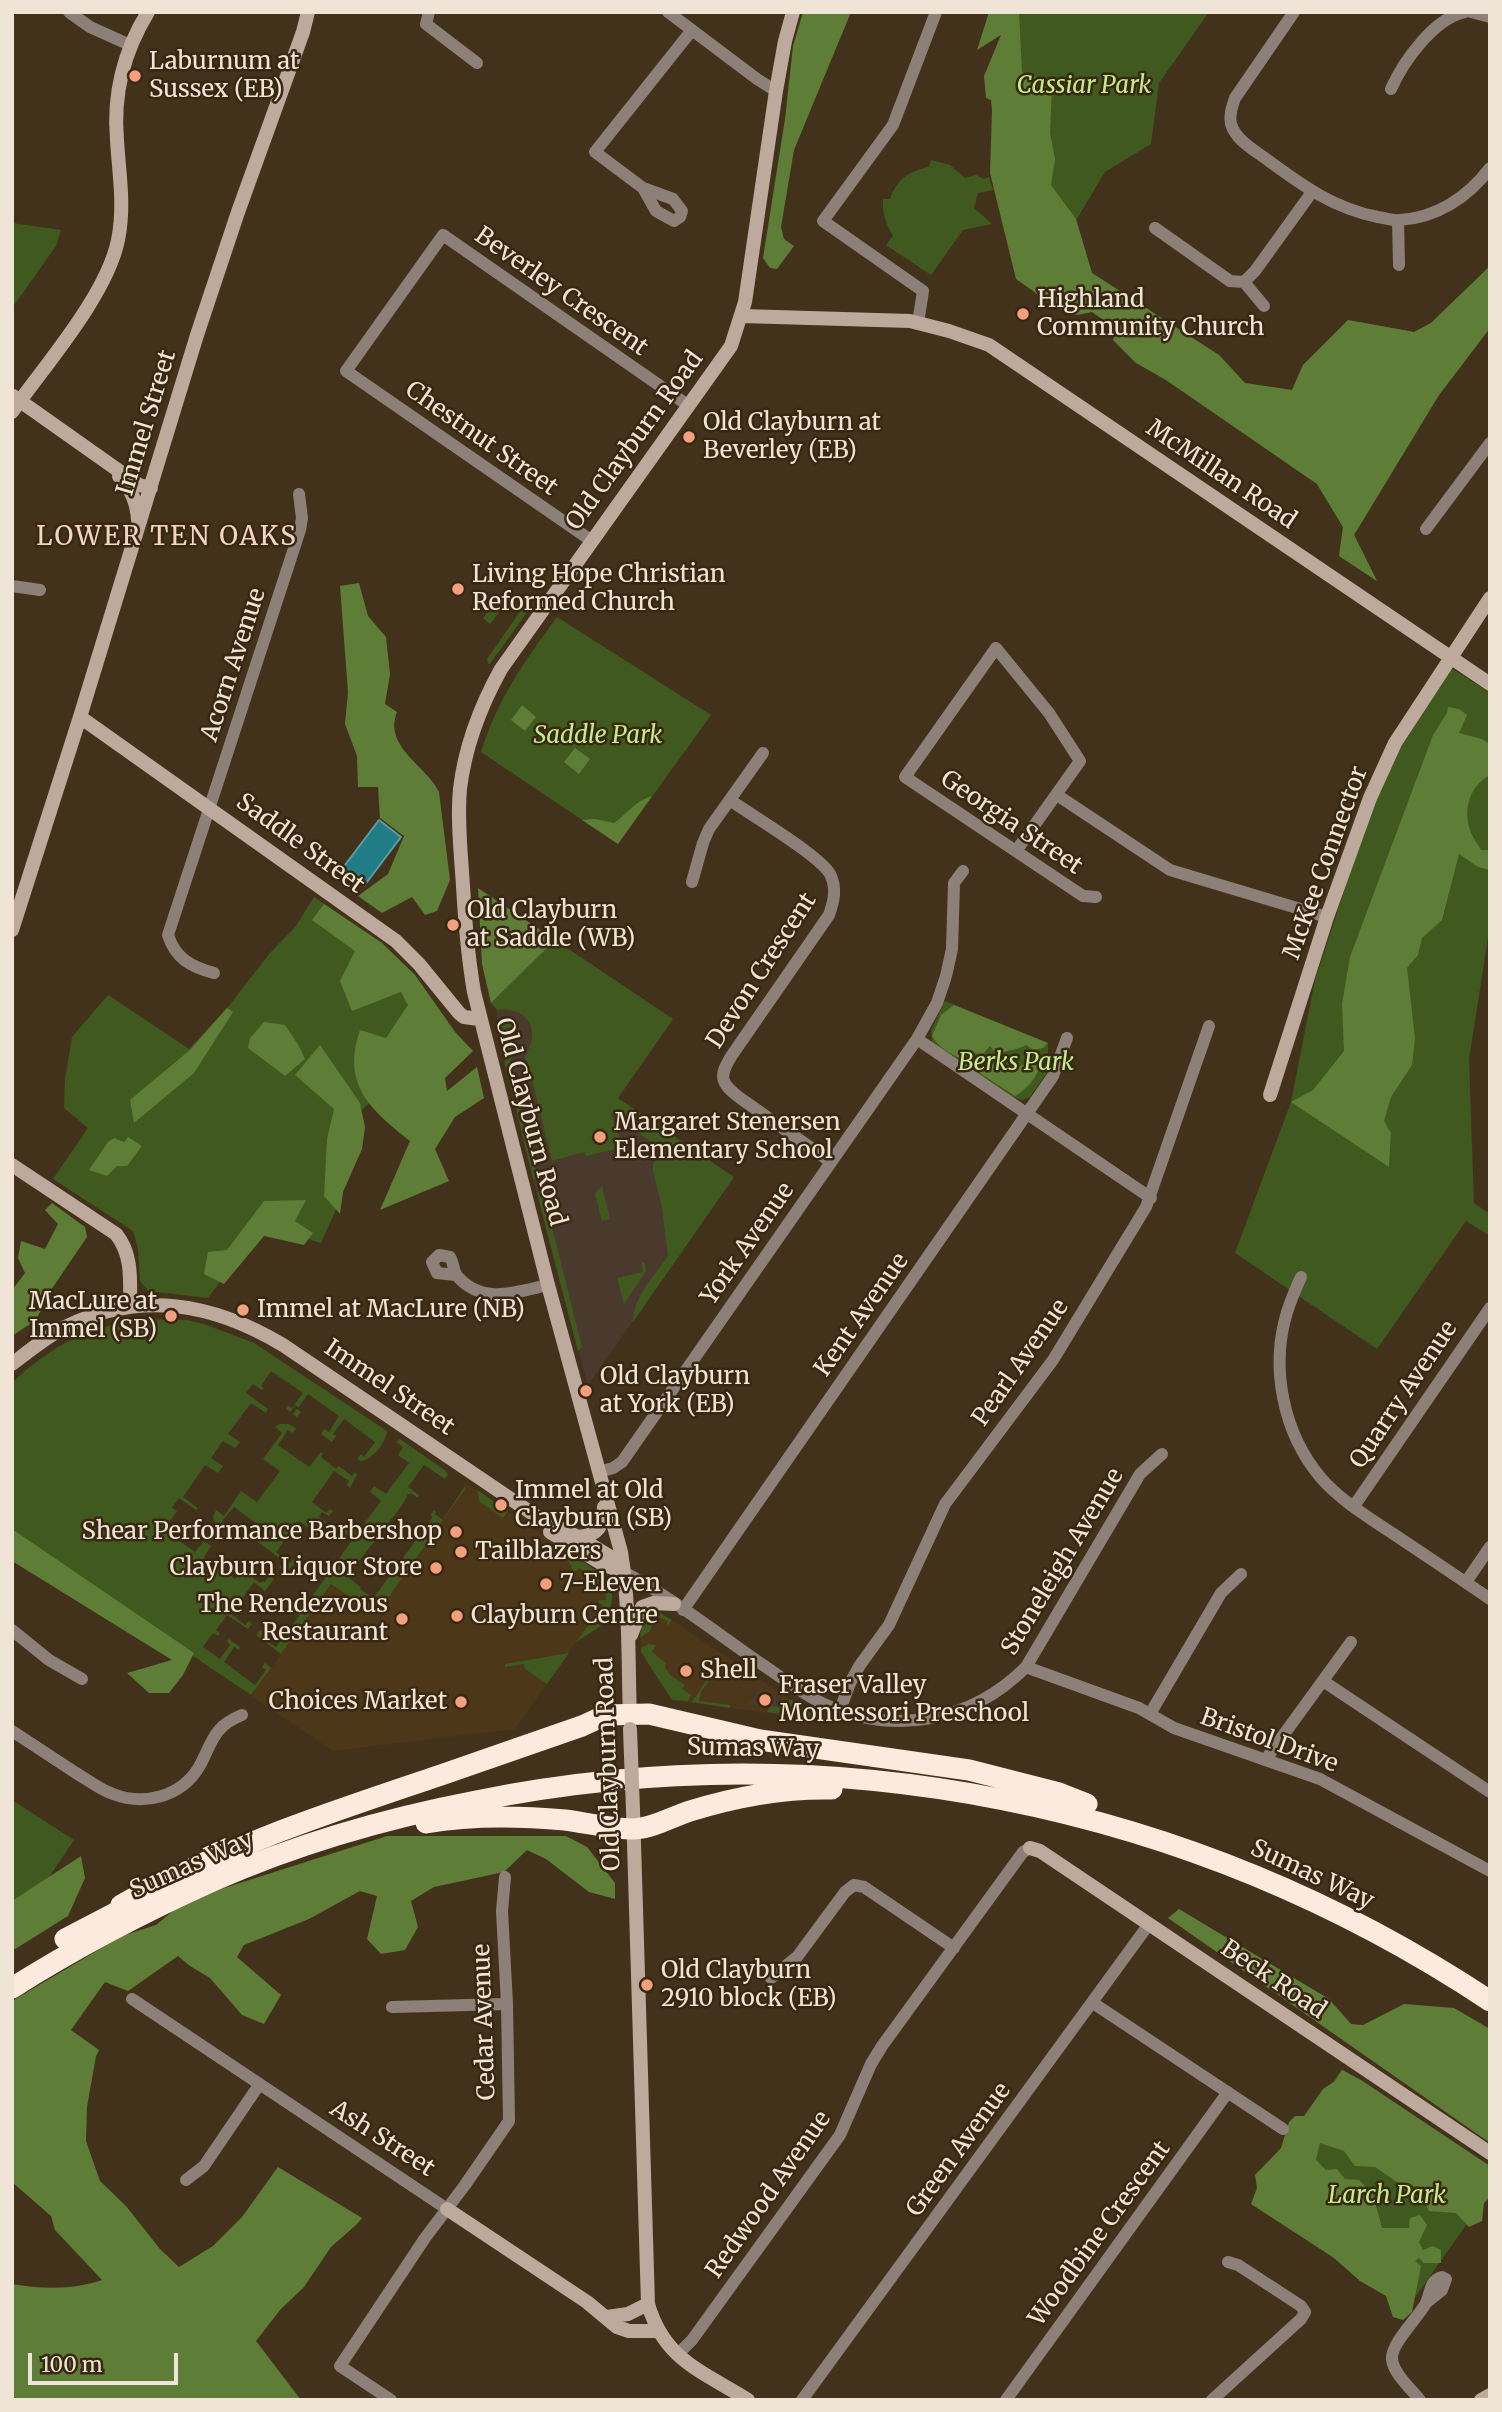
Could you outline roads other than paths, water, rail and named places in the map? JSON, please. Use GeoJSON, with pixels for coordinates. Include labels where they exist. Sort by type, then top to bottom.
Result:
{"type":"FeatureCollection","features":[{"type":"Feature","properties":{"kind":"highway"},"geometry":{"type":"LineString","coordinates":[[98,1920],[150,1888],[208,1859],[309,1818],[444,1774],[606,1715],[630,1722],[649,1714],[711,1730],[788,1745],[969,1770],[1059,1793],[1087,1804]]}},
{"type":"Feature","properties":{"kind":"highway","name":"Sumas Way"},"geometry":{"type":"LineString","coordinates":[[12,1971],[98,1920],[223,1863],[331,1822],[462,1788],[584,1768],[736,1759],[869,1765],[1001,1784],[1087,1804],[1184,1834],[1321,1889],[1392,1926],[1490,1984]]}},
{"type":"Feature","properties":{"kind":"highway","name":"Sumas Way"},"geometry":{"type":"LineString","coordinates":[[12,1988],[107,1933],[215,1880],[321,1840],[429,1810],[535,1789],[634,1777],[685,1774],[812,1775],[938,1787],[1041,1807],[1161,1840],[1255,1875],[1318,1903],[1414,1954],[1490,2001]]}},
{"type":"Feature","properties":{"kind":"highway"},"geometry":{"type":"LineString","coordinates":[[215,1880],[369,1835],[431,1822],[478,1818],[633,1819],[653,1826],[690,1811],[740,1799],[782,1791],[828,1789],[926,1796],[1161,1840]]}},
{"type":"Feature","properties":{"kind":"street"},"geometry":{"type":"LineString","coordinates":[[69,12],[90,27],[130,44]]}},
{"type":"Feature","properties":{"kind":"street"},"geometry":{"type":"LineString","coordinates":[[148,12],[130,44],[117,99],[116,137],[121,213],[112,261],[85,310],[15,403],[139,485],[151,488]]}},
{"type":"Feature","properties":{"kind":"street","name":"Immel Street"},"geometry":{"type":"LineString","coordinates":[[12,930],[197,335],[238,212],[299,45],[308,12]]}},
{"type":"Feature","properties":{"kind":"street"},"geometry":{"type":"LineString","coordinates":[[429,12],[426,24],[477,63]]}},
{"type":"Feature","properties":{"kind":"street"},"geometry":{"type":"LineString","coordinates":[[668,12],[757,79],[776,90]]}},
{"type":"Feature","properties":{"kind":"street","name":"Old Clayburn Road"},"geometry":{"type":"LineString","coordinates":[[655,2325],[648,2304],[624,1572],[479,1018],[468,957],[460,791],[467,751],[479,713],[501,669],[731,346],[742,316],[776,90],[793,12]]}},
{"type":"Feature","properties":{"kind":"street"},"geometry":{"type":"LineString","coordinates":[[918,323],[923,291],[823,221],[892,125],[936,12]]}},
{"type":"Feature","properties":{"kind":"street"},"geometry":{"type":"LineString","coordinates":[[1294,12],[1235,98],[1230,112],[1231,126],[1240,140],[1312,192],[1349,210],[1398,220],[1430,214],[1457,201],[1473,189],[1490,168]]}},
{"type":"Feature","properties":{"kind":"street"},"geometry":{"type":"LineString","coordinates":[[1391,89],[1405,62],[1433,31],[1454,14],[1465,12]]}},
{"type":"Feature","properties":{"kind":"street"},"geometry":{"type":"LineString","coordinates":[[1471,12],[1490,18]]}},
{"type":"Feature","properties":{"kind":"street"},"geometry":{"type":"LineString","coordinates":[[643,188],[595,152],[692,30]]}},
{"type":"Feature","properties":{"kind":"street"},"geometry":{"type":"LineString","coordinates":[[1244,282],[1255,271],[1312,192]]}},
{"type":"Feature","properties":{"kind":"street"},"geometry":{"type":"LineString","coordinates":[[1398,220],[1399,265]]}},
{"type":"Feature","properties":{"kind":"street"},"geometry":{"type":"LineString","coordinates":[[1155,228],[1230,281],[1244,282],[1264,306]]}},
{"type":"Feature","properties":{"kind":"street","name":"Beverley Crescent"},"geometry":{"type":"LineString","coordinates":[[346,371],[443,236],[689,406]]}},
{"type":"Feature","properties":{"kind":"street","name":"McMillan Road"},"geometry":{"type":"LineString","coordinates":[[742,316],[835,317],[918,323],[989,345],[1490,684]]}},
{"type":"Feature","properties":{"kind":"street","name":"Chestnut Street"},"geometry":{"type":"LineString","coordinates":[[346,371],[592,541]]}},
{"type":"Feature","properties":{"kind":"street"},"geometry":{"type":"LineString","coordinates":[[1426,529],[1490,443]]}},
{"type":"Feature","properties":{"kind":"street"},"geometry":{"type":"LineString","coordinates":[[104,460],[127,484],[133,496],[138,527]]}},
{"type":"Feature","properties":{"kind":"street","name":"Acorn Avenue"},"geometry":{"type":"LineString","coordinates":[[214,973],[196,968],[183,959],[172,949],[168,935],[300,530],[302,518],[299,494]]}},
{"type":"Feature","properties":{"kind":"street"},"geometry":{"type":"LineString","coordinates":[[12,586],[40,590]]}},
{"type":"Feature","properties":{"kind":"street","name":"McKee Connector"},"geometry":{"type":"LineString","coordinates":[[1270,1096],[1327,917],[1370,798],[1395,743],[1490,598]]}},
{"type":"Feature","properties":{"kind":"street","name":"Georgia Street"},"geometry":{"type":"LineString","coordinates":[[1057,795],[1080,761],[1049,713],[996,648],[905,777],[1083,896],[1096,897]]}},
{"type":"Feature","properties":{"kind":"street","name":"Saddle Street"},"geometry":{"type":"LineString","coordinates":[[80,717],[396,941],[464,1017],[479,1018]]}},
{"type":"Feature","properties":{"kind":"street"},"geometry":{"type":"LineString","coordinates":[[692,882],[703,843],[763,753]]}},
{"type":"Feature","properties":{"kind":"street"},"geometry":{"type":"LineString","coordinates":[[1016,852],[1057,795],[1170,870],[1327,917]]}},
{"type":"Feature","properties":{"kind":"street","name":"Devon Crescent"},"geometry":{"type":"LineString","coordinates":[[730,800],[823,864],[833,882],[835,894],[829,915],[723,1069],[723,1080],[728,1089],[831,1162]]}},
{"type":"Feature","properties":{"kind":"street","name":"York Avenue"},"geometry":{"type":"LineString","coordinates":[[599,1472],[622,1462],[916,1039],[937,1003],[946,976],[952,949],[954,883],[963,871]]}},
{"type":"Feature","properties":{"kind":"street","name":"Pearl Avenue"},"geometry":{"type":"LineString","coordinates":[[840,1710],[860,1665],[889,1625],[945,1504],[1053,1360],[1137,1224],[1151,1198],[1209,1026]]}},
{"type":"Feature","properties":{"kind":"street","name":"Kent Avenue"},"geometry":{"type":"LineString","coordinates":[[678,1607],[1054,1076],[1066,1038]]}},
{"type":"Feature","properties":{"kind":"street"},"geometry":{"type":"LineString","coordinates":[[916,1039],[1151,1198]]}},
{"type":"Feature","properties":{"kind":"street"},"geometry":{"type":"LineString","coordinates":[[12,1165],[116,1234],[128,1254],[130,1307]]}},
{"type":"Feature","properties":{"kind":"street"},"geometry":{"type":"LineString","coordinates":[[456,1275],[474,1289],[499,1296],[548,1285]]}},
{"type":"Feature","properties":{"kind":"street"},"geometry":{"type":"LineString","coordinates":[[1301,1277],[1287,1313],[1280,1354],[1284,1403],[1291,1426],[1311,1464],[1323,1480],[1354,1506],[1490,1599]]}},
{"type":"Feature","properties":{"kind":"street","name":"Immel Street"},"geometry":{"type":"LineString","coordinates":[[12,1364],[65,1327],[130,1307],[146,1305],[205,1310],[240,1321],[283,1345],[539,1518],[609,1556],[624,1572]]}},
{"type":"Feature","properties":{"kind":"street","name":"Quarry Avenue"},"geometry":{"type":"LineString","coordinates":[[1354,1506],[1490,1308]]}},
{"type":"Feature","properties":{"kind":"street","name":"Stoneleigh Avenue"},"geometry":{"type":"LineString","coordinates":[[840,1710],[881,1721],[921,1721],[942,1717],[987,1698],[1012,1681],[1026,1667],[1140,1474],[1162,1454]]}},
{"type":"Feature","properties":{"kind":"street"},"geometry":{"type":"LineString","coordinates":[[578,1537],[595,1533],[600,1528],[604,1521],[604,1492]]}},
{"type":"Feature","properties":{"kind":"street","name":"Immel Street"},"geometry":{"type":"LineString","coordinates":[[539,1518],[542,1527],[563,1541],[604,1565],[624,1572],[808,1696],[840,1710]]}},
{"type":"Feature","properties":{"kind":"street"},"geometry":{"type":"LineString","coordinates":[[1466,1582],[1490,1547]]}},
{"type":"Feature","properties":{"kind":"street"},"geometry":{"type":"LineString","coordinates":[[1150,1714],[1221,1593],[1241,1574]]}},
{"type":"Feature","properties":{"kind":"street"},"geometry":{"type":"LineString","coordinates":[[628,1643],[642,1607],[653,1603],[678,1607]]}},
{"type":"Feature","properties":{"kind":"street"},"geometry":{"type":"LineString","coordinates":[[12,1630],[49,1660],[82,1679]]}},
{"type":"Feature","properties":{"kind":"street"},"geometry":{"type":"LineString","coordinates":[[1266,1759],[1351,1642]]}},
{"type":"Feature","properties":{"kind":"street","name":"Bristol Drive"},"geometry":{"type":"LineString","coordinates":[[1026,1667],[1150,1714],[1174,1728],[1320,1779],[1490,1871]]}},
{"type":"Feature","properties":{"kind":"street"},"geometry":{"type":"LineString","coordinates":[[1323,1681],[1490,1792]]}},
{"type":"Feature","properties":{"kind":"street"},"geometry":{"type":"LineString","coordinates":[[12,1731],[105,1791],[123,1797],[148,1799],[161,1797],[181,1786],[198,1769],[214,1734],[227,1721],[242,1715]]}},
{"type":"Feature","properties":{"kind":"street","name":"Beck Road"},"geometry":{"type":"LineString","coordinates":[[1030,1848],[1040,1851],[1490,2153]]}},
{"type":"Feature","properties":{"kind":"street","name":"Redwood Avenue"},"geometry":{"type":"LineString","coordinates":[[677,2356],[692,2340],[840,2135],[871,2064],[1023,1852],[1030,1848]]}},
{"type":"Feature","properties":{"kind":"street","name":"Cedar Avenue"},"geometry":{"type":"LineString","coordinates":[[390,2400],[340,2366],[425,2238],[509,2121],[502,1911],[505,1877]]}},
{"type":"Feature","properties":{"kind":"street"},"geometry":{"type":"LineString","coordinates":[[771,1978],[797,1957],[845,1892],[854,1885],[864,1887],[954,1948]]}},
{"type":"Feature","properties":{"kind":"street","name":"Green Avenue"},"geometry":{"type":"LineString","coordinates":[[802,2400],[1149,1924]]}},
{"type":"Feature","properties":{"kind":"street","name":"Ash Street"},"geometry":{"type":"LineString","coordinates":[[132,1999],[607,2317],[617,2327],[629,2330],[655,2325]]}},
{"type":"Feature","properties":{"kind":"street"},"geometry":{"type":"LineString","coordinates":[[1093,2003],[1283,2129]]}},
{"type":"Feature","properties":{"kind":"street"},"geometry":{"type":"LineString","coordinates":[[392,2007],[507,2004]]}},
{"type":"Feature","properties":{"kind":"street"},"geometry":{"type":"LineString","coordinates":[[186,2180],[204,2166],[259,2085]]}},
{"type":"Feature","properties":{"kind":"street","name":"Woodbine Crescent"},"geometry":{"type":"LineString","coordinates":[[1006,2400],[1228,2092]]}},
{"type":"Feature","properties":{"kind":"street"},"geometry":{"type":"LineString","coordinates":[[1212,2400],[1301,2319],[1304,2312],[1300,2306],[1238,2265],[1228,2262]]}},
{"type":"Feature","properties":{"kind":"street"},"geometry":{"type":"LineString","coordinates":[[1420,2400],[1394,2366],[1391,2356],[1427,2302],[1432,2284]]}},
{"type":"Feature","properties":{"kind":"street"},"geometry":{"type":"LineString","coordinates":[[607,2317],[628,2314],[648,2304]]}},
{"type":"Feature","properties":{"kind":"street"},"geometry":{"type":"LineString","coordinates":[[655,2325],[677,2356],[748,2400]]}},
{"type":"Feature","properties":{"kind":"street"},"geometry":{"type":"LineString","coordinates":[[1481,2400],[1490,2395]]}},
{"type":"Feature","properties":{"kind":"water"},"geometry":{"type":"Polygon","coordinates":[[[379,820],[401,837],[364,886],[342,869],[379,820]]]}},
{"type":"Feature","properties":{"kind":"place","name":"Laburnum at Sussex (EB)"},"geometry":{"type":"Point","coordinates":[135,76]}},
{"type":"Feature","properties":{"kind":"place","name":"Highland Community Church"},"geometry":{"type":"Point","coordinates":[1023,314]}},
{"type":"Feature","properties":{"kind":"place","name":"Old Clayburn at Beverley (EB)"},"geometry":{"type":"Point","coordinates":[689,437]}},
{"type":"Feature","properties":{"kind":"place","name":"Living Hope Christian Reformed Church"},"geometry":{"type":"Point","coordinates":[458,589]}},
{"type":"Feature","properties":{"kind":"place","name":"Old Clayburn at Saddle (WB)"},"geometry":{"type":"Point","coordinates":[453,925]}},
{"type":"Feature","properties":{"kind":"place","name":"Margaret Stenersen Elementary School"},"geometry":{"type":"Point","coordinates":[600,1137]}},
{"type":"Feature","properties":{"kind":"place","name":"Immel at MacLure (NB)"},"geometry":{"type":"Point","coordinates":[243,1310]}},
{"type":"Feature","properties":{"kind":"place","name":"MacLure at Immel (SB)"},"geometry":{"type":"Point","coordinates":[171,1316]}},
{"type":"Feature","properties":{"kind":"place","name":"Old Clayburn at York (EB)"},"geometry":{"type":"Point","coordinates":[586,1391]}},
{"type":"Feature","properties":{"kind":"place","name":"Immel at Old Clayburn (SB)"},"geometry":{"type":"Point","coordinates":[501,1505]}},
{"type":"Feature","properties":{"kind":"place","name":"Shear Performance Barbershop"},"geometry":{"type":"Point","coordinates":[456,1532]}},
{"type":"Feature","properties":{"kind":"place","name":"Tailblazers"},"geometry":{"type":"Point","coordinates":[461,1552]}},
{"type":"Feature","properties":{"kind":"place","name":"Clayburn Liquor Store"},"geometry":{"type":"Point","coordinates":[436,1568]}},
{"type":"Feature","properties":{"kind":"place","name":"7-Eleven"},"geometry":{"type":"Point","coordinates":[546,1584]}},
{"type":"Feature","properties":{"kind":"place","name":"Clayburn Centre"},"geometry":{"type":"Point","coordinates":[457,1616]}},
{"type":"Feature","properties":{"kind":"place","name":"The Rendezvous Restaurant"},"geometry":{"type":"Point","coordinates":[402,1619]}},
{"type":"Feature","properties":{"kind":"place","name":"Shell"},"geometry":{"type":"Point","coordinates":[686,1671]}},
{"type":"Feature","properties":{"kind":"place","name":"Fraser Valley Montessori Preschool"},"geometry":{"type":"Point","coordinates":[765,1700]}},
{"type":"Feature","properties":{"kind":"place","name":"Choices Market"},"geometry":{"type":"Point","coordinates":[461,1702]}},
{"type":"Feature","properties":{"kind":"place","name":"Old Clayburn 2910 block (EB)"},"geometry":{"type":"Point","coordinates":[647,1985]}},
{"type":"Feature","properties":{"kind":"district","name":"LOWER TEN OAKS"},"geometry":{"type":"Point","coordinates":[167,538]}},
{"type":"Feature","properties":{"kind":"park label","name":"Cassiar Park"},"geometry":{"type":"Point","coordinates":[1084,86]}},
{"type":"Feature","properties":{"kind":"park label","name":"Saddle Park"},"geometry":{"type":"Point","coordinates":[598,736]}},
{"type":"Feature","properties":{"kind":"park label","name":"Berks Park"},"geometry":{"type":"Point","coordinates":[1016,1063]}},
{"type":"Feature","properties":{"kind":"park label","name":"Larch Park"},"geometry":{"type":"Point","coordinates":[1387,2196]}}]}
